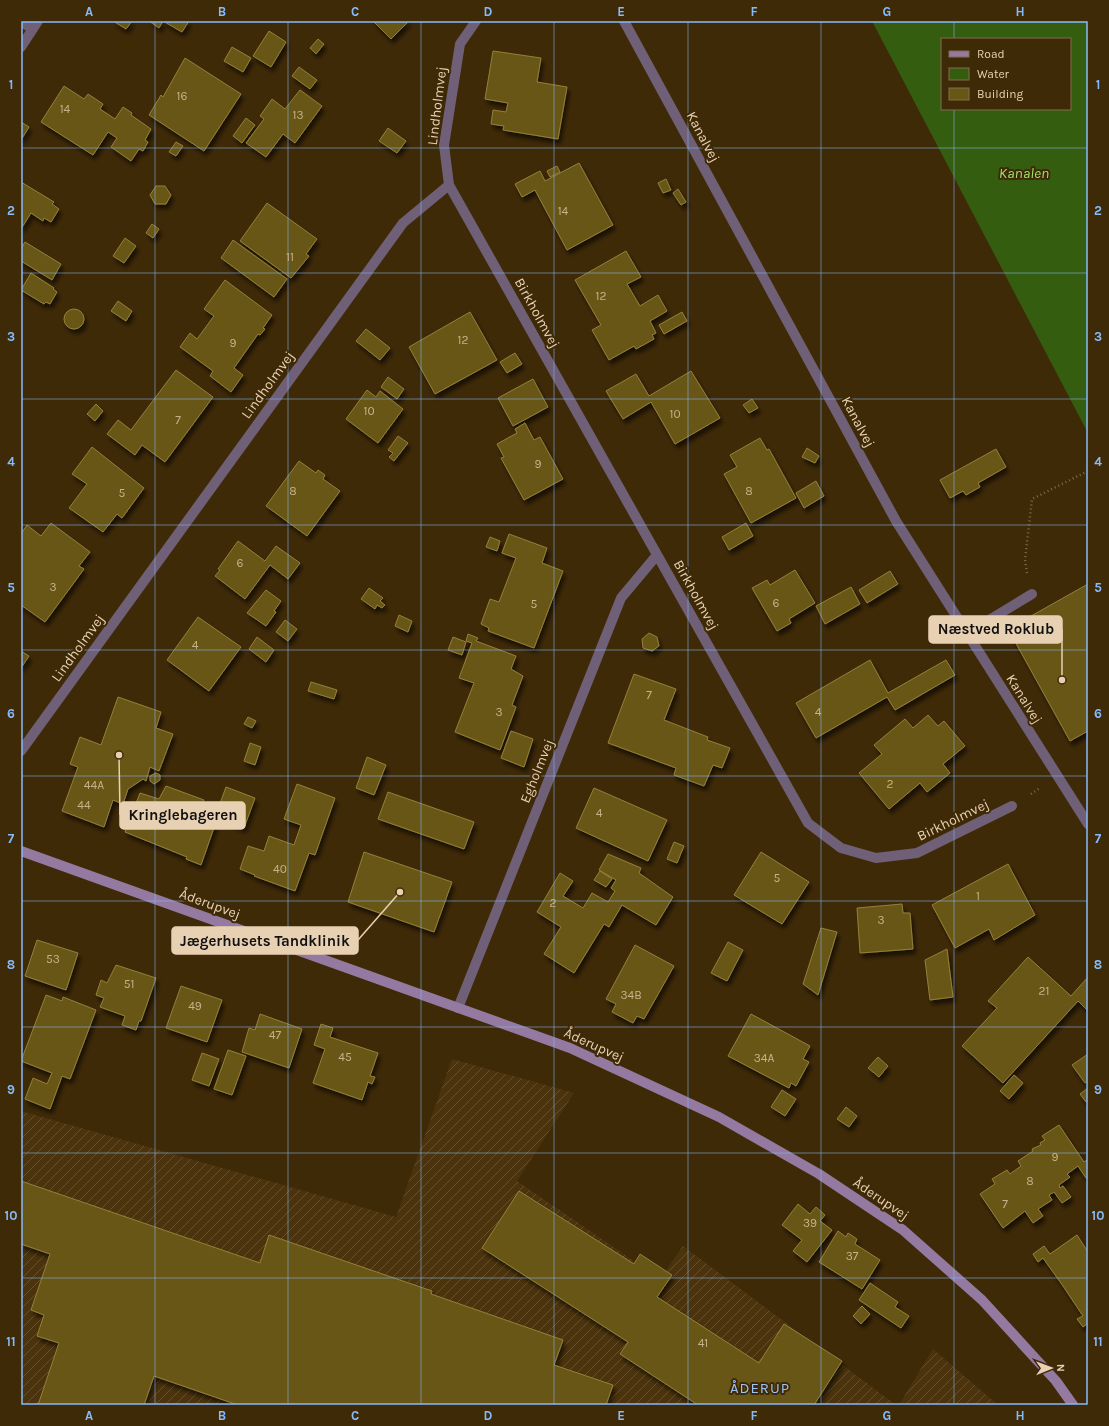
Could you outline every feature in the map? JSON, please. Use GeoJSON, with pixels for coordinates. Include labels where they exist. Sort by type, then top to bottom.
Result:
{"type":"FeatureCollection","features":[{"type":"Feature","properties":{"kind":"street","name":"Lindholmvej"},"geometry":{"type":"LineString","coordinates":[[21,751],[403,223],[449,185],[444,145],[458,52],[460,44],[476,21]]}},
{"type":"Feature","properties":{"kind":"street","name":"Kanalvej"},"geometry":{"type":"LineString","coordinates":[[624,21],[896,521],[966,634],[1088,824]]}},
{"type":"Feature","properties":{"kind":"street"},"geometry":{"type":"LineString","coordinates":[[21,22],[35,25],[21,48]]}},
{"type":"Feature","properties":{"kind":"street","name":"Birkholmvej"},"geometry":{"type":"LineString","coordinates":[[449,185],[808,823],[841,848],[876,858],[917,853],[1012,806]]}},
{"type":"Feature","properties":{"kind":"street","name":"Egholmvej"},"geometry":{"type":"LineString","coordinates":[[458,1008],[621,598],[658,555]]}},
{"type":"Feature","properties":{"kind":"street"},"geometry":{"type":"LineString","coordinates":[[966,634],[1032,594]]}},
{"type":"Feature","properties":{"kind":"street","name":"Åderupvej"},"geometry":{"type":"LineString","coordinates":[[21,851],[577,1051],[719,1118],[819,1174],[903,1230],[982,1300],[1056,1382],[1073,1405]]}},
{"type":"Feature","properties":{"kind":"path"},"geometry":{"type":"LineString","coordinates":[[1032,594],[1025,560],[1032,499],[1088,471]]}},
{"type":"Feature","properties":{"kind":"path"},"geometry":{"type":"LineString","coordinates":[[1012,806],[1057,777]]}},
{"type":"Feature","properties":{"kind":"shaded area"},"geometry":{"type":"Polygon","coordinates":[[[452,1059],[574,1093],[517,1181],[660,1279],[683,1246],[896,1405],[21,1405],[21,1111],[396,1217],[452,1059]]]}},
{"type":"Feature","properties":{"kind":"shaded area"},"geometry":{"type":"Polygon","coordinates":[[[933,1349],[998,1405],[899,1405],[933,1349]]]}},
{"type":"Feature","properties":{"kind":"water","name":"Kanalen"},"geometry":{"type":"Polygon","coordinates":[[[872,21],[1088,21],[1088,433],[872,21]]]}},
{"type":"Feature","properties":{"kind":"building"},"geometry":{"type":"Polygon","coordinates":[[[113,21],[132,21],[126,29],[113,21]]]}},
{"type":"Feature","properties":{"kind":"building"},"geometry":{"type":"Polygon","coordinates":[[[149,21],[163,21],[159,28],[149,21]]]}},
{"type":"Feature","properties":{"kind":"building"},"geometry":{"type":"Polygon","coordinates":[[[163,21],[189,21],[182,32],[163,21]]]}},
{"type":"Feature","properties":{"kind":"building"},"geometry":{"type":"Polygon","coordinates":[[[373,21],[409,21],[391,39],[373,21]]]}},
{"type":"Feature","properties":{"kind":"building"},"geometry":{"type":"Polygon","coordinates":[[[269,31],[286,42],[271,67],[253,56],[269,31]]]}},
{"type":"Feature","properties":{"kind":"building"},"geometry":{"type":"Polygon","coordinates":[[[318,39],[324,44],[316,54],[310,48],[318,39]]]}},
{"type":"Feature","properties":{"kind":"building"},"geometry":{"type":"Polygon","coordinates":[[[232,47],[251,58],[243,72],[224,61],[232,47]]]}},
{"type":"Feature","properties":{"kind":"building"},"geometry":{"type":"Polygon","coordinates":[[[493,51],[541,58],[537,82],[567,87],[558,139],[503,130],[504,126],[491,124],[493,110],[506,112],[508,103],[485,99],[493,51]]]}},
{"type":"Feature","properties":{"kind":"building"},"geometry":{"type":"Polygon","coordinates":[[[185,58],[241,94],[204,151],[149,115],[161,95],[163,97],[185,58]]]}},
{"type":"Feature","properties":{"kind":"building"},"geometry":{"type":"Polygon","coordinates":[[[299,67],[317,80],[310,89],[292,76],[299,67]]]}},
{"type":"Feature","properties":{"kind":"building"},"geometry":{"type":"Polygon","coordinates":[[[64,86],[84,99],[88,94],[103,104],[100,109],[115,119],[123,107],[132,113],[131,115],[151,129],[145,140],[148,142],[143,151],[139,149],[131,161],[111,147],[117,138],[108,132],[93,155],[41,122],[64,86]]]}},
{"type":"Feature","properties":{"kind":"building"},"geometry":{"type":"Polygon","coordinates":[[[300,90],[322,106],[295,143],[283,134],[266,157],[246,143],[264,119],[260,116],[272,99],[285,109],[300,90]]]}},
{"type":"Feature","properties":{"kind":"building"},"geometry":{"type":"Polygon","coordinates":[[[246,118],[255,125],[242,143],[233,136],[246,118]]]}},
{"type":"Feature","properties":{"kind":"building"},"geometry":{"type":"Polygon","coordinates":[[[21,122],[29,127],[21,140],[21,122]]]}},
{"type":"Feature","properties":{"kind":"building"},"geometry":{"type":"Polygon","coordinates":[[[388,128],[406,141],[397,153],[379,141],[388,128]]]}},
{"type":"Feature","properties":{"kind":"building"},"geometry":{"type":"Polygon","coordinates":[[[176,142],[183,146],[176,156],[169,152],[176,142]]]}},
{"type":"Feature","properties":{"kind":"building"},"geometry":{"type":"Polygon","coordinates":[[[579,163],[613,225],[567,250],[535,190],[522,197],[515,184],[540,171],[545,181],[579,163]]]}},
{"type":"Feature","properties":{"kind":"building"},"geometry":{"type":"Polygon","coordinates":[[[557,166],[560,172],[550,177],[547,171],[557,166]]]}},
{"type":"Feature","properties":{"kind":"building"},"geometry":{"type":"Polygon","coordinates":[[[666,179],[671,190],[663,193],[658,183],[666,179]]]}},
{"type":"Feature","properties":{"kind":"building"},"geometry":{"type":"Polygon","coordinates":[[[21,182],[54,202],[52,204],[59,209],[51,222],[44,218],[43,221],[31,213],[21,229],[21,182]]]}},
{"type":"Feature","properties":{"kind":"building"},"geometry":{"type":"Polygon","coordinates":[[[156,186],[165,186],[171,195],[166,204],[155,204],[150,195],[156,186]]]}},
{"type":"Feature","properties":{"kind":"building"},"geometry":{"type":"Polygon","coordinates":[[[678,189],[686,202],[681,205],[673,193],[678,189]]]}},
{"type":"Feature","properties":{"kind":"building"},"geometry":{"type":"Polygon","coordinates":[[[267,203],[317,239],[306,254],[309,256],[291,278],[240,241],[267,203]]]}},
{"type":"Feature","properties":{"kind":"building"},"geometry":{"type":"Polygon","coordinates":[[[152,224],[159,229],[153,238],[146,233],[152,224]]]}},
{"type":"Feature","properties":{"kind":"building"},"geometry":{"type":"Polygon","coordinates":[[[125,238],[136,246],[124,263],[113,256],[125,238]]]}},
{"type":"Feature","properties":{"kind":"building"},"geometry":{"type":"Polygon","coordinates":[[[233,240],[287,279],[274,297],[221,258],[233,240]]]}},
{"type":"Feature","properties":{"kind":"building"},"geometry":{"type":"Polygon","coordinates":[[[25,242],[61,264],[52,280],[21,261],[21,249],[25,242]]]}},
{"type":"Feature","properties":{"kind":"building"},"geometry":{"type":"Polygon","coordinates":[[[626,251],[641,277],[627,284],[640,306],[658,295],[667,311],[650,321],[656,333],[652,335],[654,339],[636,349],[634,346],[609,360],[592,330],[601,325],[575,280],[626,251]]]}},
{"type":"Feature","properties":{"kind":"building"},"geometry":{"type":"Polygon","coordinates":[[[31,273],[54,288],[53,289],[57,292],[50,304],[46,302],[44,304],[21,290],[31,273]]]}},
{"type":"Feature","properties":{"kind":"building"},"geometry":{"type":"Polygon","coordinates":[[[225,280],[272,315],[263,328],[265,329],[260,335],[258,334],[234,368],[243,375],[231,392],[210,376],[213,371],[180,347],[190,333],[197,339],[214,316],[204,309],[225,280]]]}},
{"type":"Feature","properties":{"kind":"building"},"geometry":{"type":"Polygon","coordinates":[[[118,301],[132,311],[126,321],[111,311],[118,301]]]}},
{"type":"Feature","properties":{"kind":"building"},"geometry":{"type":"Polygon","coordinates":[[[74,309],[81,312],[84,319],[81,326],[74,329],[67,326],[64,319],[67,312],[74,309]]]}},
{"type":"Feature","properties":{"kind":"building"},"geometry":{"type":"Polygon","coordinates":[[[470,312],[497,360],[435,394],[409,347],[470,312]]]}},
{"type":"Feature","properties":{"kind":"building"},"geometry":{"type":"Polygon","coordinates":[[[682,312],[687,321],[664,334],[659,325],[682,312]]]}},
{"type":"Feature","properties":{"kind":"building"},"geometry":{"type":"Polygon","coordinates":[[[366,329],[390,348],[380,360],[356,341],[366,329]]]}},
{"type":"Feature","properties":{"kind":"building"},"geometry":{"type":"Polygon","coordinates":[[[515,353],[522,364],[507,373],[500,362],[515,353]]]}},
{"type":"Feature","properties":{"kind":"building"},"geometry":{"type":"Polygon","coordinates":[[[176,370],[213,397],[165,462],[142,445],[135,455],[107,434],[118,420],[131,430],[176,370]]]}},
{"type":"Feature","properties":{"kind":"building"},"geometry":{"type":"Polygon","coordinates":[[[691,371],[720,418],[675,444],[651,402],[623,419],[606,391],[636,374],[649,396],[691,371]]]}},
{"type":"Feature","properties":{"kind":"building"},"geometry":{"type":"Polygon","coordinates":[[[388,377],[404,389],[397,399],[381,387],[388,377]]]}},
{"type":"Feature","properties":{"kind":"building"},"geometry":{"type":"Polygon","coordinates":[[[533,379],[548,407],[513,426],[498,398],[533,379]]]}},
{"type":"Feature","properties":{"kind":"building"},"geometry":{"type":"Polygon","coordinates":[[[367,390],[376,397],[380,391],[403,409],[378,443],[346,419],[367,390]]]}},
{"type":"Feature","properties":{"kind":"building"},"geometry":{"type":"Polygon","coordinates":[[[752,399],[758,408],[749,413],[743,405],[752,399]]]}},
{"type":"Feature","properties":{"kind":"building"},"geometry":{"type":"Polygon","coordinates":[[[96,404],[103,411],[95,421],[87,414],[96,404]]]}},
{"type":"Feature","properties":{"kind":"building"},"geometry":{"type":"Polygon","coordinates":[[[525,423],[534,440],[540,437],[563,479],[524,500],[501,458],[504,457],[497,444],[517,433],[515,429],[525,423]]]}},
{"type":"Feature","properties":{"kind":"building"},"geometry":{"type":"Polygon","coordinates":[[[398,436],[408,443],[394,461],[389,457],[393,453],[388,450],[398,436]]]}},
{"type":"Feature","properties":{"kind":"building"},"geometry":{"type":"Polygon","coordinates":[[[760,438],[767,450],[769,449],[796,498],[751,523],[724,474],[737,467],[730,455],[760,438]]]}},
{"type":"Feature","properties":{"kind":"building"},"geometry":{"type":"Polygon","coordinates":[[[92,447],[144,488],[122,518],[117,514],[103,532],[69,508],[87,484],[72,474],[92,447]]]}},
{"type":"Feature","properties":{"kind":"building"},"geometry":{"type":"Polygon","coordinates":[[[807,448],[819,456],[815,463],[802,457],[807,448]]]}},
{"type":"Feature","properties":{"kind":"building"},"geometry":{"type":"Polygon","coordinates":[[[996,449],[1006,467],[978,483],[980,487],[966,495],[963,491],[950,498],[940,480],[996,449]]]}},
{"type":"Feature","properties":{"kind":"building"},"geometry":{"type":"Polygon","coordinates":[[[299,461],[316,473],[318,470],[325,475],[323,479],[340,491],[307,536],[266,506],[299,461]]]}},
{"type":"Feature","properties":{"kind":"building"},"geometry":{"type":"Polygon","coordinates":[[[816,481],[824,496],[804,508],[796,493],[816,481]]]}},
{"type":"Feature","properties":{"kind":"building"},"geometry":{"type":"Polygon","coordinates":[[[51,523],[90,552],[79,566],[84,569],[45,622],[21,605],[21,534],[27,525],[41,536],[51,523]]]}},
{"type":"Feature","properties":{"kind":"building"},"geometry":{"type":"Polygon","coordinates":[[[746,523],[753,536],[729,550],[722,537],[746,523]]]}},
{"type":"Feature","properties":{"kind":"building"},"geometry":{"type":"Polygon","coordinates":[[[509,534],[547,548],[542,563],[563,571],[534,648],[488,631],[489,628],[481,624],[490,599],[499,602],[516,558],[502,553],[509,534]]]}},
{"type":"Feature","properties":{"kind":"building"},"geometry":{"type":"Polygon","coordinates":[[[490,537],[500,541],[497,551],[486,547],[490,537]]]}},
{"type":"Feature","properties":{"kind":"building"},"geometry":{"type":"Polygon","coordinates":[[[238,541],[265,561],[276,546],[300,563],[288,579],[270,565],[245,599],[215,576],[220,570],[218,569],[238,541]]]}},
{"type":"Feature","properties":{"kind":"building"},"geometry":{"type":"Polygon","coordinates":[[[795,570],[815,603],[789,619],[791,623],[777,631],[752,588],[767,580],[770,585],[795,570]]]}},
{"type":"Feature","properties":{"kind":"building"},"geometry":{"type":"Polygon","coordinates":[[[890,571],[898,584],[867,603],[859,590],[890,571]]]}},
{"type":"Feature","properties":{"kind":"building"},"geometry":{"type":"Polygon","coordinates":[[[1088,584],[1088,731],[1070,741],[1008,629],[1088,584]]]}},
{"type":"Feature","properties":{"kind":"building"},"geometry":{"type":"Polygon","coordinates":[[[851,587],[860,604],[825,624],[816,606],[851,587]]]}},
{"type":"Feature","properties":{"kind":"building"},"geometry":{"type":"Polygon","coordinates":[[[369,588],[383,598],[380,601],[385,605],[382,608],[377,605],[375,609],[361,599],[369,588]]]}},
{"type":"Feature","properties":{"kind":"building"},"geometry":{"type":"Polygon","coordinates":[[[266,590],[281,601],[274,611],[276,612],[266,626],[247,613],[266,590]]]}},
{"type":"Feature","properties":{"kind":"building"},"geometry":{"type":"Polygon","coordinates":[[[399,615],[412,621],[408,632],[395,626],[399,615]]]}},
{"type":"Feature","properties":{"kind":"building"},"geometry":{"type":"Polygon","coordinates":[[[198,617],[241,647],[209,691],[167,660],[198,617]]]}},
{"type":"Feature","properties":{"kind":"building"},"geometry":{"type":"Polygon","coordinates":[[[285,620],[297,629],[288,641],[276,632],[285,620]]]}},
{"type":"Feature","properties":{"kind":"building"},"geometry":{"type":"Polygon","coordinates":[[[649,633],[657,637],[659,646],[652,651],[643,648],[642,639],[649,633]]]}},
{"type":"Feature","properties":{"kind":"building"},"geometry":{"type":"Polygon","coordinates":[[[468,634],[478,638],[476,641],[516,656],[511,669],[523,676],[512,705],[516,707],[500,750],[455,732],[474,683],[459,678],[472,643],[466,641],[468,634]]]}},
{"type":"Feature","properties":{"kind":"building"},"geometry":{"type":"Polygon","coordinates":[[[257,637],[274,650],[266,662],[249,649],[257,637]]]}},
{"type":"Feature","properties":{"kind":"building"},"geometry":{"type":"Polygon","coordinates":[[[453,637],[466,642],[462,655],[448,650],[453,637]]]}},
{"type":"Feature","properties":{"kind":"building"},"geometry":{"type":"Polygon","coordinates":[[[21,651],[29,656],[21,668],[21,651]]]}},
{"type":"Feature","properties":{"kind":"building"},"geometry":{"type":"Polygon","coordinates":[[[870,660],[888,693],[946,660],[955,675],[895,710],[887,697],[816,738],[796,703],[870,660]]]}},
{"type":"Feature","properties":{"kind":"building"},"geometry":{"type":"Polygon","coordinates":[[[634,674],[676,689],[664,720],[708,737],[707,740],[730,748],[722,768],[713,765],[704,786],[674,775],[676,768],[608,743],[634,674]]]}},
{"type":"Feature","properties":{"kind":"building"},"geometry":{"type":"Polygon","coordinates":[[[311,682],[337,690],[334,699],[308,691],[311,682]]]}},
{"type":"Feature","properties":{"kind":"building"},"geometry":{"type":"Polygon","coordinates":[[[118,697],[161,712],[156,728],[173,734],[159,771],[150,767],[146,781],[143,779],[128,789],[123,804],[113,800],[104,827],[62,811],[78,767],[70,764],[80,737],[101,745],[118,697]]]}},
{"type":"Feature","properties":{"kind":"building"},"geometry":{"type":"Polygon","coordinates":[[[928,715],[938,726],[944,721],[965,746],[943,764],[950,773],[927,792],[920,783],[889,809],[859,773],[882,754],[874,745],[905,719],[913,728],[928,715]]]}},
{"type":"Feature","properties":{"kind":"building"},"geometry":{"type":"Polygon","coordinates":[[[248,717],[256,721],[252,728],[244,724],[248,717]]]}},
{"type":"Feature","properties":{"kind":"building"},"geometry":{"type":"Polygon","coordinates":[[[511,731],[533,739],[524,767],[501,758],[511,731]]]}},
{"type":"Feature","properties":{"kind":"building"},"geometry":{"type":"Polygon","coordinates":[[[250,743],[261,747],[255,765],[244,761],[250,743]]]}},
{"type":"Feature","properties":{"kind":"building"},"geometry":{"type":"Polygon","coordinates":[[[367,757],[386,765],[374,795],[356,788],[367,757]]]}},
{"type":"Feature","properties":{"kind":"building"},"geometry":{"type":"Polygon","coordinates":[[[156,773],[160,775],[160,780],[154,784],[150,781],[150,776],[156,773]]]}},
{"type":"Feature","properties":{"kind":"building"},"geometry":{"type":"Polygon","coordinates":[[[297,784],[335,798],[315,855],[309,853],[295,891],[254,876],[255,875],[240,869],[248,846],[264,851],[269,836],[294,845],[301,825],[284,819],[297,784]]]}},
{"type":"Feature","properties":{"kind":"building"},"geometry":{"type":"Polygon","coordinates":[[[166,786],[204,800],[199,812],[217,819],[201,865],[186,859],[187,857],[125,832],[140,793],[159,799],[166,786]]]}},
{"type":"Feature","properties":{"kind":"building"},"geometry":{"type":"Polygon","coordinates":[[[226,787],[255,798],[244,828],[215,817],[226,787]]]}},
{"type":"Feature","properties":{"kind":"building"},"geometry":{"type":"Polygon","coordinates":[[[594,788],[667,820],[648,861],[576,828],[594,788]]]}},
{"type":"Feature","properties":{"kind":"building"},"geometry":{"type":"Polygon","coordinates":[[[388,792],[474,822],[464,849],[378,819],[388,792]]]}},
{"type":"Feature","properties":{"kind":"building"},"geometry":{"type":"Polygon","coordinates":[[[674,842],[684,846],[677,863],[667,859],[674,842]]]}},
{"type":"Feature","properties":{"kind":"building"},"geometry":{"type":"Polygon","coordinates":[[[364,852],[452,882],[434,932],[348,902],[364,852]]]}},
{"type":"Feature","properties":{"kind":"building"},"geometry":{"type":"Polygon","coordinates":[[[761,852],[809,882],[782,924],[734,895],[761,852]]]}},
{"type":"Feature","properties":{"kind":"building"},"geometry":{"type":"Polygon","coordinates":[[[608,854],[641,868],[639,873],[673,897],[656,925],[622,905],[609,927],[604,924],[574,973],[544,954],[561,927],[537,912],[560,873],[573,881],[563,896],[583,908],[592,893],[608,902],[615,891],[611,888],[616,880],[599,870],[608,854]]]}},
{"type":"Feature","properties":{"kind":"building"},"geometry":{"type":"Polygon","coordinates":[[[1008,864],[1035,915],[994,940],[989,929],[955,948],[932,905],[1008,864]]]}},
{"type":"Feature","properties":{"kind":"building"},"geometry":{"type":"Polygon","coordinates":[[[600,871],[612,879],[606,887],[594,880],[600,871]]]}},
{"type":"Feature","properties":{"kind":"building"},"geometry":{"type":"Polygon","coordinates":[[[902,904],[903,913],[910,913],[913,949],[860,953],[857,908],[902,904]]]}},
{"type":"Feature","properties":{"kind":"building"},"geometry":{"type":"Polygon","coordinates":[[[821,928],[837,932],[818,995],[803,984],[821,928]]]}},
{"type":"Feature","properties":{"kind":"building"},"geometry":{"type":"Polygon","coordinates":[[[37,940],[78,953],[66,990],[25,976],[37,940]]]}},
{"type":"Feature","properties":{"kind":"building"},"geometry":{"type":"Polygon","coordinates":[[[728,942],[743,950],[727,981],[711,973],[728,942]]]}},
{"type":"Feature","properties":{"kind":"building"},"geometry":{"type":"Polygon","coordinates":[[[635,945],[674,966],[644,1019],[637,1016],[633,1023],[612,1012],[616,1004],[606,999],[635,945]]]}},
{"type":"Feature","properties":{"kind":"building"},"geometry":{"type":"Polygon","coordinates":[[[947,949],[953,997],[930,1000],[925,960],[947,949]]]}},
{"type":"Feature","properties":{"kind":"building"},"geometry":{"type":"Polygon","coordinates":[[[1028,957],[1071,996],[1088,977],[1088,1011],[1078,1001],[1003,1083],[962,1046],[997,1008],[988,1001],[1028,957]]]}},
{"type":"Feature","properties":{"kind":"building"},"geometry":{"type":"Polygon","coordinates":[[[116,965],[156,978],[141,1021],[139,1021],[136,1030],[122,1025],[125,1016],[100,1007],[104,998],[96,995],[101,980],[107,983],[116,965]]]}},
{"type":"Feature","properties":{"kind":"building"},"geometry":{"type":"Polygon","coordinates":[[[181,986],[222,1000],[207,1042],[166,1028],[181,986]]]}},
{"type":"Feature","properties":{"kind":"building"},"geometry":{"type":"Polygon","coordinates":[[[46,995],[62,1001],[63,997],[96,1010],[70,1079],[62,1076],[50,1109],[25,1099],[33,1078],[47,1084],[52,1073],[21,1061],[46,995]]]}},
{"type":"Feature","properties":{"kind":"building"},"geometry":{"type":"Polygon","coordinates":[[[260,1014],[302,1029],[289,1068],[242,1052],[249,1028],[255,1030],[260,1014]]]}},
{"type":"Feature","properties":{"kind":"building"},"geometry":{"type":"Polygon","coordinates":[[[751,1014],[810,1046],[803,1059],[809,1062],[796,1086],[791,1083],[789,1088],[728,1056],[751,1014]]]}},
{"type":"Feature","properties":{"kind":"building"},"geometry":{"type":"Polygon","coordinates":[[[321,1024],[333,1028],[330,1037],[378,1053],[370,1076],[375,1077],[372,1084],[368,1082],[362,1100],[313,1083],[325,1049],[314,1045],[321,1024]]]}},
{"type":"Feature","properties":{"kind":"building"},"geometry":{"type":"Polygon","coordinates":[[[228,1050],[246,1056],[232,1095],[214,1089],[228,1050]]]}},
{"type":"Feature","properties":{"kind":"building"},"geometry":{"type":"Polygon","coordinates":[[[202,1053],[219,1059],[209,1086],[192,1080],[202,1053]]]}},
{"type":"Feature","properties":{"kind":"building"},"geometry":{"type":"Polygon","coordinates":[[[1088,1054],[1088,1081],[1085,1083],[1072,1065],[1088,1054]]]}},
{"type":"Feature","properties":{"kind":"building"},"geometry":{"type":"Polygon","coordinates":[[[878,1057],[888,1066],[879,1077],[868,1068],[878,1057]]]}},
{"type":"Feature","properties":{"kind":"building"},"geometry":{"type":"Polygon","coordinates":[[[1014,1075],[1023,1083],[1009,1099],[1000,1091],[1014,1075]]]}},
{"type":"Feature","properties":{"kind":"building"},"geometry":{"type":"Polygon","coordinates":[[[1088,1088],[1088,1101],[1086,1102],[1080,1094],[1088,1088]]]}},
{"type":"Feature","properties":{"kind":"building"},"geometry":{"type":"Polygon","coordinates":[[[782,1090],[796,1099],[785,1116],[771,1107],[782,1090]]]}},
{"type":"Feature","properties":{"kind":"building"},"geometry":{"type":"Polygon","coordinates":[[[846,1107],[857,1116],[849,1127],[837,1119],[846,1107]]]}},
{"type":"Feature","properties":{"kind":"building"},"geometry":{"type":"Polygon","coordinates":[[[1059,1125],[1084,1162],[1087,1160],[1088,1161],[1088,1177],[1086,1178],[1078,1166],[1067,1174],[1070,1177],[1059,1185],[1060,1188],[1063,1186],[1071,1197],[1062,1203],[1054,1192],[1049,1195],[1052,1200],[1038,1209],[1043,1216],[1033,1223],[1025,1211],[1003,1228],[980,1194],[995,1184],[992,1179],[1007,1170],[1010,1174],[1021,1166],[1018,1161],[1033,1151],[1032,1149],[1041,1145],[1040,1143],[1045,1140],[1042,1136],[1059,1125]]]}},
{"type":"Feature","properties":{"kind":"building"},"geometry":{"type":"Polygon","coordinates":[[[21,1181],[260,1263],[269,1235],[432,1291],[431,1294],[563,1340],[554,1365],[613,1385],[606,1405],[238,1405],[154,1376],[144,1405],[38,1405],[59,1343],[37,1336],[44,1315],[31,1310],[50,1254],[21,1244],[21,1181]]]}},
{"type":"Feature","properties":{"kind":"building"},"geometry":{"type":"Polygon","coordinates":[[[519,1191],[634,1264],[640,1254],[672,1275],[657,1297],[759,1363],[784,1324],[842,1361],[814,1405],[698,1405],[620,1354],[628,1342],[482,1248],[519,1191]]]}},
{"type":"Feature","properties":{"kind":"building"},"geometry":{"type":"Polygon","coordinates":[[[798,1204],[810,1214],[816,1207],[825,1215],[820,1221],[832,1230],[807,1262],[793,1251],[802,1240],[782,1225],[798,1204]]]}},
{"type":"Feature","properties":{"kind":"building"},"geometry":{"type":"Polygon","coordinates":[[[838,1231],[846,1237],[848,1233],[857,1239],[855,1244],[880,1260],[862,1289],[819,1262],[838,1231]]]}},
{"type":"Feature","properties":{"kind":"building"},"geometry":{"type":"Polygon","coordinates":[[[1077,1235],[1088,1252],[1088,1323],[1083,1327],[1077,1319],[1083,1316],[1063,1286],[1043,1258],[1038,1262],[1033,1254],[1044,1246],[1050,1254],[1077,1235]]]}},
{"type":"Feature","properties":{"kind":"building"},"geometry":{"type":"Polygon","coordinates":[[[870,1283],[898,1302],[895,1307],[909,1316],[901,1328],[859,1300],[870,1283]]]}},
{"type":"Feature","properties":{"kind":"building"},"geometry":{"type":"Polygon","coordinates":[[[862,1306],[870,1314],[861,1324],[853,1316],[862,1306]]]}},
{"type":"Feature","properties":{"kind":"place","name":"Næstved Roklub"},"geometry":{"type":"Point","coordinates":[1062,680]}},
{"type":"Feature","properties":{"kind":"place","name":"Kringlebageren"},"geometry":{"type":"Point","coordinates":[119,755]}},
{"type":"Feature","properties":{"kind":"place","name":"Jægerhusets Tandklinik"},"geometry":{"type":"Point","coordinates":[400,892]}},
{"type":"Feature","properties":{"kind":"district","name":"ÅDERUP"},"geometry":{"type":"Point","coordinates":[760,1388]}}]}
